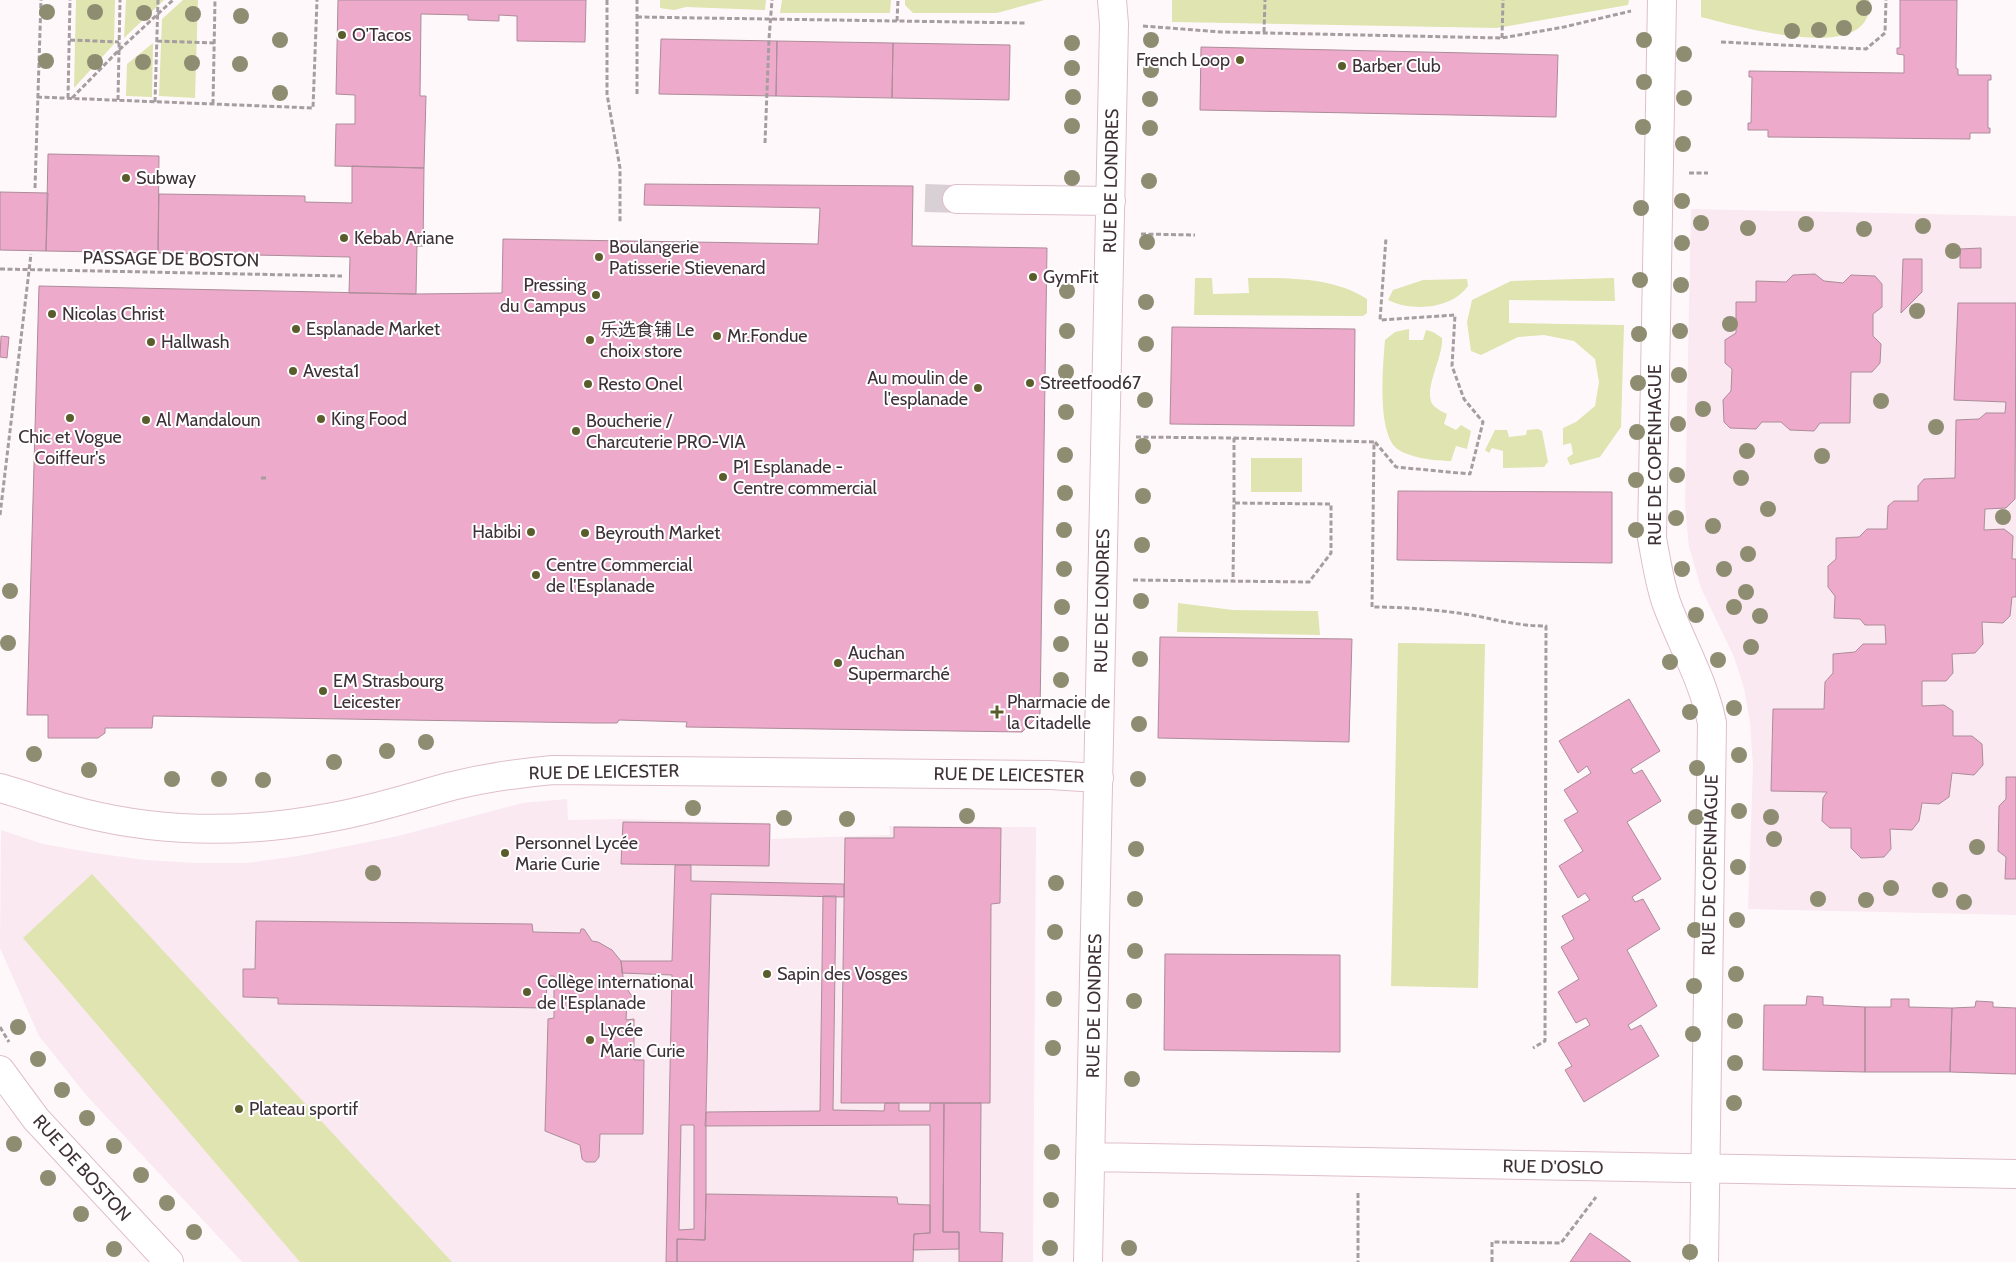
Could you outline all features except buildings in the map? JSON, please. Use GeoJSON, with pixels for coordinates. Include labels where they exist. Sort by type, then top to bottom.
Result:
{"type":"FeatureCollection","features":[{"type":"Feature","properties":{"kind":"street","name":"RUE DE COPENHAGUE"},"geometry":{"type":"LineString","coordinates":[[1662,6],[1652,538],[1658,574],[1666,601],[1707,698],[1712,723],[1704,1262]]}},
{"type":"Feature","properties":{"kind":"street","name":"RUE DE LONDRES"},"geometry":{"type":"LineString","coordinates":[[1088,1262],[1111,201],[1113,12]]}},
{"type":"Feature","properties":{"kind":"street"},"geometry":{"type":"LineString","coordinates":[[957,199],[1111,201]]}},
{"type":"Feature","properties":{"kind":"street","name":"RUE DE LEICESTER"},"geometry":{"type":"LineString","coordinates":[[0,788],[83,813],[121,821],[176,827],[228,829],[281,826],[329,818],[488,778],[553,770],[1050,775],[1099,778]]}},
{"type":"Feature","properties":{"kind":"street","name":"RUE DE BOSTON"},"geometry":{"type":"LineString","coordinates":[[0,1070],[36,1119],[169,1262]]}},
{"type":"Feature","properties":{"kind":"street","name":"RUE D'OSLO"},"geometry":{"type":"LineString","coordinates":[[1090,1157],[1705,1170],[2016,1174]]}},
{"type":"Feature","properties":{"kind":"path"},"geometry":{"type":"LineString","coordinates":[[35,188],[36,97],[41,0]]}},
{"type":"Feature","properties":{"kind":"path"},"geometry":{"type":"LineString","coordinates":[[70,0],[70,99]]}},
{"type":"Feature","properties":{"kind":"path"},"geometry":{"type":"LineString","coordinates":[[118,100],[120,0]]}},
{"type":"Feature","properties":{"kind":"path"},"geometry":{"type":"LineString","coordinates":[[155,102],[158,0]]}},
{"type":"Feature","properties":{"kind":"path"},"geometry":{"type":"LineString","coordinates":[[70,99],[173,0]]}},
{"type":"Feature","properties":{"kind":"path"},"geometry":{"type":"LineString","coordinates":[[212,104],[215,0]]}},
{"type":"Feature","properties":{"kind":"path"},"geometry":{"type":"LineString","coordinates":[[36,97],[313,108],[317,0]]}},
{"type":"Feature","properties":{"kind":"path"},"geometry":{"type":"LineString","coordinates":[[607,0],[607,94],[620,168],[620,222]]}},
{"type":"Feature","properties":{"kind":"path"},"geometry":{"type":"LineString","coordinates":[[636,94],[637,0]]}},
{"type":"Feature","properties":{"kind":"path"},"geometry":{"type":"LineString","coordinates":[[765,143],[772,0]]}},
{"type":"Feature","properties":{"kind":"path"},"geometry":{"type":"LineString","coordinates":[[898,0],[898,21]]}},
{"type":"Feature","properties":{"kind":"path"},"geometry":{"type":"LineString","coordinates":[[1264,32],[1265,0]]}},
{"type":"Feature","properties":{"kind":"path"},"geometry":{"type":"LineString","coordinates":[[1502,38],[1504,0]]}},
{"type":"Feature","properties":{"kind":"path"},"geometry":{"type":"LineString","coordinates":[[1721,42],[1866,49],[1885,33],[1886,0]]}},
{"type":"Feature","properties":{"kind":"path"},"geometry":{"type":"LineString","coordinates":[[1113,12],[1222,32],[1502,38],[1662,6]]}},
{"type":"Feature","properties":{"kind":"path"},"geometry":{"type":"LineString","coordinates":[[637,17],[1027,23]]}},
{"type":"Feature","properties":{"kind":"path"},"geometry":{"type":"LineString","coordinates":[[70,40],[119,42]]}},
{"type":"Feature","properties":{"kind":"path"},"geometry":{"type":"LineString","coordinates":[[157,41],[214,43]]}},
{"type":"Feature","properties":{"kind":"path"},"geometry":{"type":"LineString","coordinates":[[1110,234],[1195,235]]}},
{"type":"Feature","properties":{"kind":"path"},"geometry":{"type":"LineString","coordinates":[[1106,437],[1374,442],[1396,467],[1470,474],[1483,422],[1464,399],[1452,366],[1455,315],[1380,320],[1386,238]]}},
{"type":"Feature","properties":{"kind":"path"},"geometry":{"type":"LineString","coordinates":[[0,515],[31,254]]}},
{"type":"Feature","properties":{"kind":"path","name":"PASSAGE DE BOSTON"},"geometry":{"type":"LineString","coordinates":[[0,269],[342,276]]}},
{"type":"Feature","properties":{"kind":"path"},"geometry":{"type":"LineString","coordinates":[[1233,581],[1234,438]]}},
{"type":"Feature","properties":{"kind":"path"},"geometry":{"type":"LineString","coordinates":[[1374,442],[1372,607],[1411,607],[1476,616],[1524,626],[1546,626],[1545,1041],[1534,1048]]}},
{"type":"Feature","properties":{"kind":"path"},"geometry":{"type":"LineString","coordinates":[[260,478],[267,478]]}},
{"type":"Feature","properties":{"kind":"path"},"geometry":{"type":"LineString","coordinates":[[1103,580],[1309,582],[1331,553],[1331,504],[1234,503]]}},
{"type":"Feature","properties":{"kind":"path"},"geometry":{"type":"LineString","coordinates":[[1358,1162],[1358,1262]]}},
{"type":"Feature","properties":{"kind":"path"},"geometry":{"type":"LineString","coordinates":[[1492,1262],[1492,1242],[1561,1243],[1602,1189],[1607,1168]]}},
{"type":"Feature","properties":{"kind":"shaded area"},"geometry":{"type":"Polygon","coordinates":[[[1691,209],[2016,216],[2016,915],[1748,909],[1753,767],[1750,722],[1744,688],[1734,657],[1701,588],[1689,547],[1685,506],[1691,209]]]}},
{"type":"Feature","properties":{"kind":"shaded area","name":"Collège international de l'Esplanade"},"geometry":{"type":"Polygon","coordinates":[[[567,799],[568,820],[622,819],[770,823],[771,839],[890,835],[889,826],[1036,827],[1033,1262],[242,1262],[86,1095],[39,1036],[0,948],[1,830],[43,844],[145,860],[195,863],[246,863],[298,856],[398,836],[522,803],[567,799]]]}},
{"type":"Feature","properties":{"kind":"green space"},"geometry":{"type":"Polygon","coordinates":[[[76,0],[115,0],[114,44],[74,88],[76,0]]]}},
{"type":"Feature","properties":{"kind":"green space"},"geometry":{"type":"Polygon","coordinates":[[[126,0],[164,0],[124,38],[126,0]]]}},
{"type":"Feature","properties":{"kind":"green space"},"geometry":{"type":"Polygon","coordinates":[[[183,0],[198,0],[195,98],[159,96],[162,19],[183,0]]]}},
{"type":"Feature","properties":{"kind":"green space"},"geometry":{"type":"Polygon","coordinates":[[[660,0],[766,0],[765,10],[686,7],[674,10],[660,8],[660,0]]]}},
{"type":"Feature","properties":{"kind":"green space"},"geometry":{"type":"Polygon","coordinates":[[[782,0],[891,0],[890,13],[780,13],[782,0]]]}},
{"type":"Feature","properties":{"kind":"green space"},"geometry":{"type":"Polygon","coordinates":[[[905,0],[1044,0],[997,13],[913,13],[905,5],[905,0]]]}},
{"type":"Feature","properties":{"kind":"green space"},"geometry":{"type":"Polygon","coordinates":[[[1172,0],[1629,0],[1628,5],[1497,28],[1172,22],[1172,0]]]}},
{"type":"Feature","properties":{"kind":"green space"},"geometry":{"type":"Polygon","coordinates":[[[1701,0],[1869,0],[1869,7],[1862,25],[1849,33],[1831,37],[1809,38],[1761,31],[1701,17],[1701,0]]]}},
{"type":"Feature","properties":{"kind":"green space"},"geometry":{"type":"Polygon","coordinates":[[[153,43],[152,97],[126,96],[127,64],[153,43]]]}},
{"type":"Feature","properties":{"kind":"green space"},"geometry":{"type":"Polygon","coordinates":[[[1195,278],[1212,278],[1213,294],[1249,293],[1248,278],[1310,280],[1340,286],[1367,299],[1367,313],[1363,316],[1194,315],[1195,278]]]}},
{"type":"Feature","properties":{"kind":"green space"},"geometry":{"type":"Polygon","coordinates":[[[1614,278],[1615,301],[1509,300],[1509,323],[1624,325],[1621,427],[1600,457],[1570,465],[1567,458],[1573,454],[1571,443],[1563,445],[1563,428],[1576,422],[1595,406],[1599,382],[1595,359],[1574,341],[1544,335],[1518,337],[1481,355],[1471,351],[1467,322],[1472,300],[1511,281],[1614,278]]]}},
{"type":"Feature","properties":{"kind":"green space"},"geometry":{"type":"Polygon","coordinates":[[[1467,279],[1468,286],[1461,294],[1442,304],[1420,307],[1398,304],[1388,300],[1393,290],[1423,280],[1467,279]]]}},
{"type":"Feature","properties":{"kind":"green space"},"geometry":{"type":"Polygon","coordinates":[[[1409,329],[1409,340],[1423,340],[1426,330],[1442,338],[1442,346],[1431,384],[1431,400],[1435,407],[1447,414],[1444,424],[1456,430],[1461,425],[1471,431],[1467,449],[1456,446],[1451,461],[1407,454],[1395,447],[1389,438],[1382,396],[1385,340],[1395,332],[1409,329]]]}},
{"type":"Feature","properties":{"kind":"green space"},"geometry":{"type":"Polygon","coordinates":[[[1538,429],[1542,431],[1548,462],[1544,467],[1503,468],[1503,451],[1492,448],[1489,453],[1485,450],[1495,430],[1507,430],[1509,437],[1526,435],[1527,430],[1538,429]]]}},
{"type":"Feature","properties":{"kind":"green space"},"geometry":{"type":"Polygon","coordinates":[[[1251,458],[1302,458],[1302,492],[1251,492],[1251,458]]]}},
{"type":"Feature","properties":{"kind":"green space"},"geometry":{"type":"Polygon","coordinates":[[[1178,603],[1233,610],[1318,611],[1320,635],[1177,632],[1178,603]]]}},
{"type":"Feature","properties":{"kind":"green space"},"geometry":{"type":"Polygon","coordinates":[[[1398,643],[1485,644],[1478,988],[1391,986],[1398,643]]]}},
{"type":"Feature","properties":{"kind":"green space","name":"Plateau sportif"},"geometry":{"type":"Polygon","coordinates":[[[92,874],[452,1262],[300,1262],[23,938],[92,874]]]}},
{"type":"Feature","properties":{"kind":"tunnel"},"geometry":{"type":"LineString","coordinates":[[925,198],[957,199]]}},
{"type":"Feature","properties":{"kind":"place","name":"O'Tacos"},"geometry":{"type":"Point","coordinates":[342,35]}},
{"type":"Feature","properties":{"kind":"place","name":"French Loop"},"geometry":{"type":"Point","coordinates":[1240,60]}},
{"type":"Feature","properties":{"kind":"place","name":"Barber Club"},"geometry":{"type":"Point","coordinates":[1342,66]}},
{"type":"Feature","properties":{"kind":"place","name":"Subway"},"geometry":{"type":"Point","coordinates":[126,178]}},
{"type":"Feature","properties":{"kind":"place","name":"Kebab Ariane"},"geometry":{"type":"Point","coordinates":[344,238]}},
{"type":"Feature","properties":{"kind":"place","name":"Boulangerie Patisserie Stievenard"},"geometry":{"type":"Point","coordinates":[599,257]}},
{"type":"Feature","properties":{"kind":"place","name":"GymFit"},"geometry":{"type":"Point","coordinates":[1033,277]}},
{"type":"Feature","properties":{"kind":"place","name":"Pressing du Campus"},"geometry":{"type":"Point","coordinates":[596,295]}},
{"type":"Feature","properties":{"kind":"place","name":"Nicolas Christ"},"geometry":{"type":"Point","coordinates":[52,314]}},
{"type":"Feature","properties":{"kind":"place","name":"Esplanade Market"},"geometry":{"type":"Point","coordinates":[296,329]}},
{"type":"Feature","properties":{"kind":"place","name":"Mr.Fondue"},"geometry":{"type":"Point","coordinates":[717,336]}},
{"type":"Feature","properties":{"kind":"place","name":"乐选食铺 Le choix store"},"geometry":{"type":"Point","coordinates":[590,340]}},
{"type":"Feature","properties":{"kind":"place","name":"Hallwash"},"geometry":{"type":"Point","coordinates":[151,342]}},
{"type":"Feature","properties":{"kind":"place","name":"Avesta1"},"geometry":{"type":"Point","coordinates":[293,371]}},
{"type":"Feature","properties":{"kind":"place","name":"Streetfood67"},"geometry":{"type":"Point","coordinates":[1030,383]}},
{"type":"Feature","properties":{"kind":"place","name":"Resto Onel"},"geometry":{"type":"Point","coordinates":[588,384]}},
{"type":"Feature","properties":{"kind":"place","name":"Au moulin de l'esplanade"},"geometry":{"type":"Point","coordinates":[978,388]}},
{"type":"Feature","properties":{"kind":"place","name":"Chic et Vogue Coiffeur's"},"geometry":{"type":"Point","coordinates":[70,418]}},
{"type":"Feature","properties":{"kind":"place","name":"King Food"},"geometry":{"type":"Point","coordinates":[321,419]}},
{"type":"Feature","properties":{"kind":"place","name":"Al Mandaloun"},"geometry":{"type":"Point","coordinates":[146,420]}},
{"type":"Feature","properties":{"kind":"place","name":"Boucherie / Charcuterie PRO-VIA"},"geometry":{"type":"Point","coordinates":[576,431]}},
{"type":"Feature","properties":{"kind":"place","name":"P1 Esplanade - Centre commercial"},"geometry":{"type":"Point","coordinates":[723,477]}},
{"type":"Feature","properties":{"kind":"place","name":"Habibi"},"geometry":{"type":"Point","coordinates":[531,532]}},
{"type":"Feature","properties":{"kind":"place","name":"Beyrouth Market"},"geometry":{"type":"Point","coordinates":[585,533]}},
{"type":"Feature","properties":{"kind":"place","name":"Centre Commercial de l'Esplanade"},"geometry":{"type":"Point","coordinates":[536,575]}},
{"type":"Feature","properties":{"kind":"place","name":"Auchan Supermarché"},"geometry":{"type":"Point","coordinates":[838,663]}},
{"type":"Feature","properties":{"kind":"place","name":"EM Strasbourg Leicester"},"geometry":{"type":"Point","coordinates":[323,691]}},
{"type":"Feature","properties":{"kind":"place","name":"Pharmacie de la Citadelle"},"geometry":{"type":"Point","coordinates":[997,712]}},
{"type":"Feature","properties":{"kind":"place","name":"Personnel Lycée Marie Curie"},"geometry":{"type":"Point","coordinates":[505,853]}},
{"type":"Feature","properties":{"kind":"place","name":"Sapin des Vosges"},"geometry":{"type":"Point","coordinates":[767,974]}},
{"type":"Feature","properties":{"kind":"place","name":"Collège international de l'Esplanade"},"geometry":{"type":"Point","coordinates":[527,992]}},
{"type":"Feature","properties":{"kind":"place","name":"Lycée Marie Curie"},"geometry":{"type":"Point","coordinates":[590,1040]}},
{"type":"Feature","properties":{"kind":"place","name":"Plateau sportif"},"geometry":{"type":"Point","coordinates":[239,1109]}}]}
